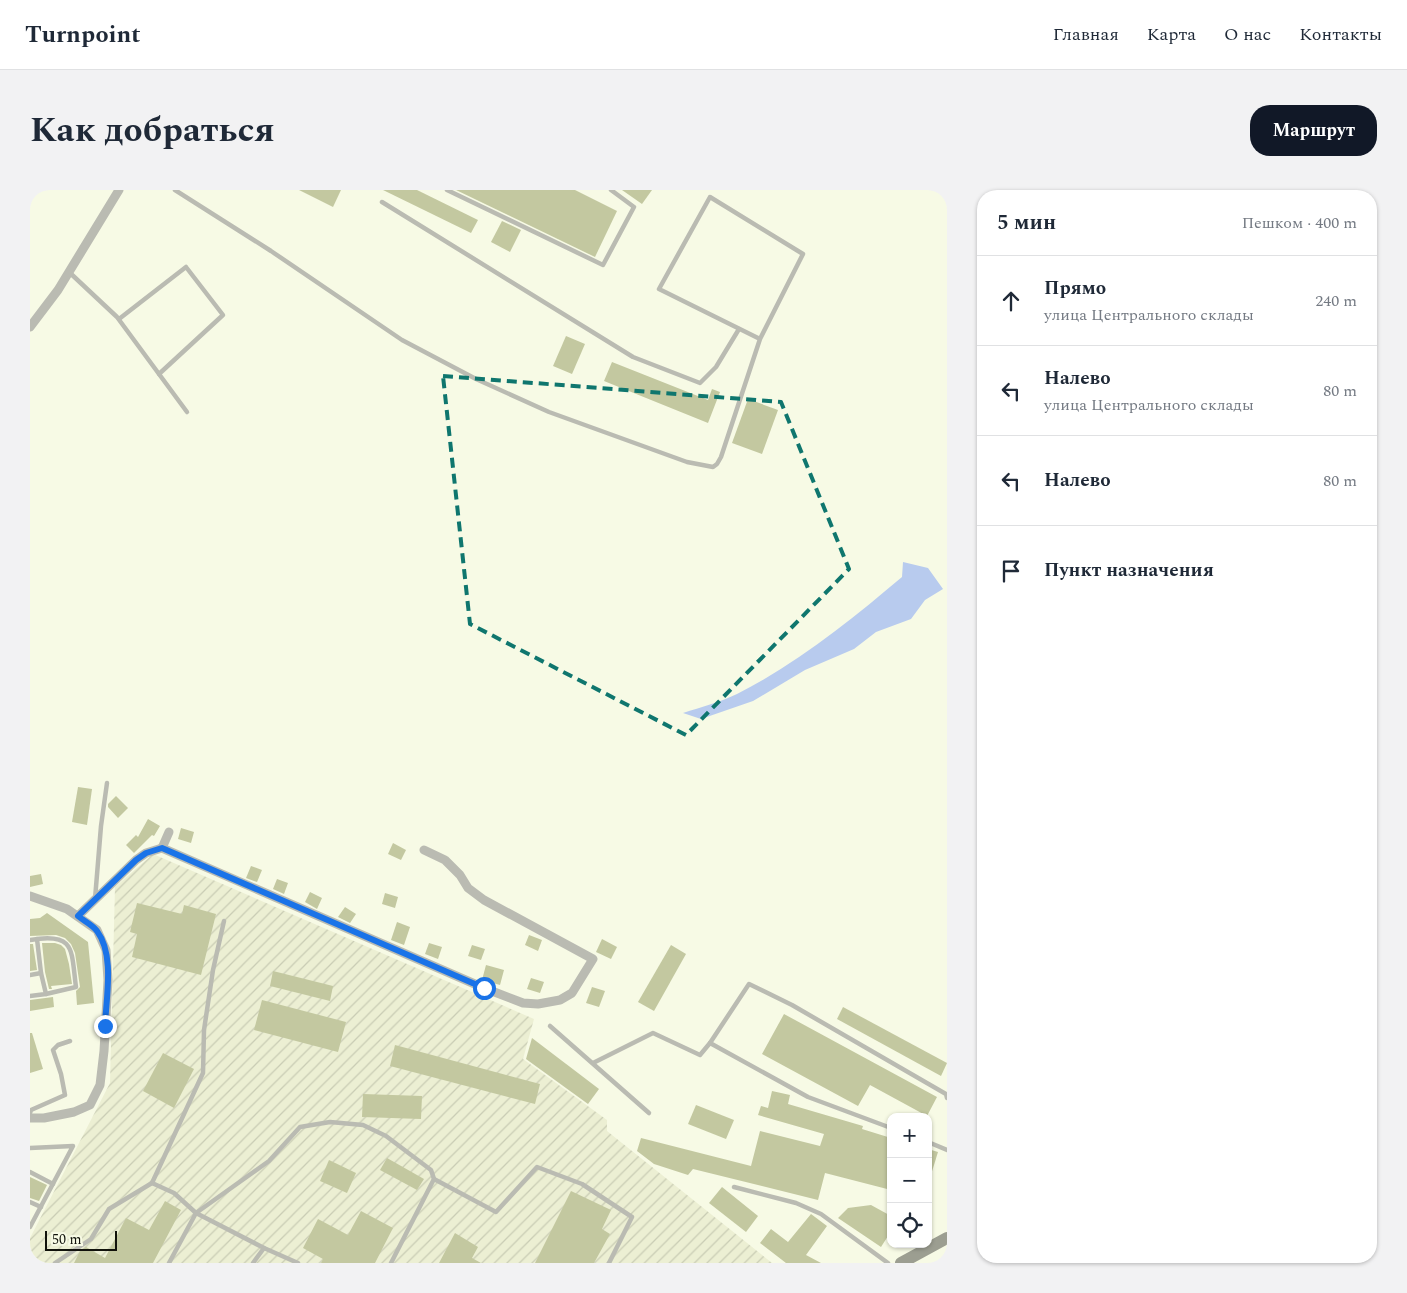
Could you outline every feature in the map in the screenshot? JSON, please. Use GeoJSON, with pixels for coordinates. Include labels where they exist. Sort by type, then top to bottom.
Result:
{"type":"FeatureCollection","features":[{"type":"Feature","properties":{"kind":"main road"},"geometry":{"type":"LineString","coordinates":[[901,1263],[947,1238]]}},
{"type":"Feature","properties":{"kind":"street"},"geometry":{"type":"LineString","coordinates":[[30,327],[58,290],[120,190]]}},
{"type":"Feature","properties":{"kind":"street"},"geometry":{"type":"LineString","coordinates":[[162,848],[169,832]]}},
{"type":"Feature","properties":{"kind":"street"},"geometry":{"type":"LineString","coordinates":[[78,916],[136,860],[146,853],[162,848],[484,988],[523,1003],[538,1004],[560,1000],[572,993],[593,959],[484,900],[468,888],[460,875],[445,860],[424,850]]}},
{"type":"Feature","properties":{"kind":"street"},"geometry":{"type":"LineString","coordinates":[[30,896],[67,910],[97,930],[106,950],[108,980],[100,1085],[90,1105],[74,1112],[44,1118],[30,1118]]}},
{"type":"Feature","properties":{"kind":"lane"},"geometry":{"type":"LineString","coordinates":[[175,190],[271,251],[402,340],[459,370],[549,412],[687,462],[712,467],[717,464],[721,457],[760,339],[803,254],[710,197],[658,289],[760,339]]}},
{"type":"Feature","properties":{"kind":"lane"},"geometry":{"type":"LineString","coordinates":[[447,190],[603,265],[634,207],[610,190]]}},
{"type":"Feature","properties":{"kind":"lane"},"geometry":{"type":"LineString","coordinates":[[382,202],[633,357],[700,383],[716,366],[739,329]]}},
{"type":"Feature","properties":{"kind":"lane"},"geometry":{"type":"LineString","coordinates":[[119,319],[186,267],[223,314],[160,374]]}},
{"type":"Feature","properties":{"kind":"lane"},"geometry":{"type":"LineString","coordinates":[[69,272],[119,319],[187,412]]}},
{"type":"Feature","properties":{"kind":"lane"},"geometry":{"type":"LineString","coordinates":[[95,900],[106,783]]}},
{"type":"Feature","properties":{"kind":"lane"},"geometry":{"type":"LineString","coordinates":[[55,1263],[91,1239],[109,1209],[152,1183],[203,1073],[204,1030],[210,986],[224,921]]}},
{"type":"Feature","properties":{"kind":"lane"},"geometry":{"type":"LineString","coordinates":[[30,940],[46,938],[63,940],[71,950],[76,987],[30,996]]}},
{"type":"Feature","properties":{"kind":"lane"},"geometry":{"type":"LineString","coordinates":[[37,939],[41,973],[46,994]]}},
{"type":"Feature","properties":{"kind":"lane"},"geometry":{"type":"LineString","coordinates":[[30,975],[41,973]]}},
{"type":"Feature","properties":{"kind":"lane"},"geometry":{"type":"LineString","coordinates":[[592,1063],[653,1033],[700,1055],[749,984],[809,1015],[946,1094],[947,1098]]}},
{"type":"Feature","properties":{"kind":"lane"},"geometry":{"type":"LineString","coordinates":[[550,1026],[649,1113]]}},
{"type":"Feature","properties":{"kind":"lane"},"geometry":{"type":"LineString","coordinates":[[30,1113],[31,1110],[65,1095],[61,1074],[53,1050],[58,1045],[70,1041]]}},
{"type":"Feature","properties":{"kind":"lane"},"geometry":{"type":"LineString","coordinates":[[710,1043],[808,1096],[887,1126]]}},
{"type":"Feature","properties":{"kind":"lane"},"geometry":{"type":"LineString","coordinates":[[169,1263],[196,1213],[269,1161],[300,1127],[330,1122],[363,1125],[386,1136],[431,1170],[434,1179],[496,1212],[537,1166],[582,1184],[632,1217],[609,1263]]}},
{"type":"Feature","properties":{"kind":"lane"},"geometry":{"type":"LineString","coordinates":[[932,1144],[947,1150]]}},
{"type":"Feature","properties":{"kind":"lane"},"geometry":{"type":"LineString","coordinates":[[30,1148],[73,1146],[30,1227]]}},
{"type":"Feature","properties":{"kind":"lane"},"geometry":{"type":"LineString","coordinates":[[30,1172],[53,1184]]}},
{"type":"Feature","properties":{"kind":"lane"},"geometry":{"type":"LineString","coordinates":[[391,1263],[434,1179]]}},
{"type":"Feature","properties":{"kind":"lane"},"geometry":{"type":"LineString","coordinates":[[152,1183],[174,1193],[196,1213],[298,1263]]}},
{"type":"Feature","properties":{"kind":"lane"},"geometry":{"type":"LineString","coordinates":[[734,1187],[796,1203],[822,1214],[888,1263]]}},
{"type":"Feature","properties":{"kind":"lane"},"geometry":{"type":"LineString","coordinates":[[30,1202],[41,1207]]}},
{"type":"Feature","properties":{"kind":"lane"},"geometry":{"type":"LineString","coordinates":[[253,1263],[264,1248]]}},
{"type":"Feature","properties":{"kind":"highlighted area"},"geometry":{"type":"Polygon","coordinates":[[[443,376],[781,402],[849,569],[686,735],[470,624],[443,376]]]}},
{"type":"Feature","properties":{"kind":"shaded area"},"geometry":{"type":"Polygon","coordinates":[[[153,854],[534,1019],[523,1059],[607,1120],[607,1131],[772,1263],[30,1263],[30,1238],[110,1083],[115,887],[153,854]]]}},
{"type":"Feature","properties":{"kind":"water"},"geometry":{"type":"Polygon","coordinates":[[[903,562],[928,568],[943,589],[925,600],[911,619],[876,632],[854,649],[805,670],[753,701],[701,719],[683,713],[737,694],[803,655],[902,577],[903,562]]]}},
{"type":"Feature","properties":{"kind":"building"},"geometry":{"type":"Polygon","coordinates":[[[299,190],[341,190],[333,207],[299,190]]]}},
{"type":"Feature","properties":{"kind":"building"},"geometry":{"type":"Polygon","coordinates":[[[383,190],[417,190],[478,220],[471,233],[383,190]]]}},
{"type":"Feature","properties":{"kind":"building"},"geometry":{"type":"Polygon","coordinates":[[[456,190],[575,190],[617,211],[595,257],[456,190]]]}},
{"type":"Feature","properties":{"kind":"building"},"geometry":{"type":"Polygon","coordinates":[[[622,190],[652,190],[642,204],[622,190]]]}},
{"type":"Feature","properties":{"kind":"building"},"geometry":{"type":"Polygon","coordinates":[[[502,221],[521,230],[510,252],[491,242],[502,221]]]}},
{"type":"Feature","properties":{"kind":"building"},"geometry":{"type":"Polygon","coordinates":[[[566,336],[585,344],[572,374],[553,366],[566,336]]]}},
{"type":"Feature","properties":{"kind":"building"},"geometry":{"type":"Polygon","coordinates":[[[612,362],[708,400],[712,389],[720,392],[708,423],[604,381],[612,362]]]}},
{"type":"Feature","properties":{"kind":"building"},"geometry":{"type":"Polygon","coordinates":[[[748,399],[778,410],[762,454],[732,443],[748,399]]]}},
{"type":"Feature","properties":{"kind":"building"},"geometry":{"type":"Polygon","coordinates":[[[78,787],[92,789],[87,825],[72,822],[78,787]]]}},
{"type":"Feature","properties":{"kind":"building"},"geometry":{"type":"Polygon","coordinates":[[[116,796],[128,808],[118,818],[108,807],[108,804],[116,796]]]}},
{"type":"Feature","properties":{"kind":"building"},"geometry":{"type":"Polygon","coordinates":[[[148,819],[160,826],[154,836],[152,835],[134,853],[126,845],[136,835],[138,837],[148,819]]]}},
{"type":"Feature","properties":{"kind":"building"},"geometry":{"type":"Polygon","coordinates":[[[181,828],[194,832],[191,843],[178,839],[181,828]]]}},
{"type":"Feature","properties":{"kind":"building"},"geometry":{"type":"Polygon","coordinates":[[[393,843],[406,850],[401,860],[388,854],[393,843]]]}},
{"type":"Feature","properties":{"kind":"building"},"geometry":{"type":"Polygon","coordinates":[[[251,866],[262,870],[257,882],[246,878],[251,866]]]}},
{"type":"Feature","properties":{"kind":"building"},"geometry":{"type":"Polygon","coordinates":[[[41,874],[43,884],[30,887],[30,876],[41,874]]]}},
{"type":"Feature","properties":{"kind":"building"},"geometry":{"type":"Polygon","coordinates":[[[277,879],[288,883],[284,894],[273,889],[277,879]]]}},
{"type":"Feature","properties":{"kind":"building"},"geometry":{"type":"Polygon","coordinates":[[[310,892],[322,898],[317,909],[305,902],[310,892]]]}},
{"type":"Feature","properties":{"kind":"building"},"geometry":{"type":"Polygon","coordinates":[[[385,893],[398,897],[395,908],[382,904],[385,893]]]}},
{"type":"Feature","properties":{"kind":"building"},"geometry":{"type":"Polygon","coordinates":[[[137,903],[182,914],[184,905],[216,914],[201,975],[132,957],[137,934],[130,932],[137,903]]]}},
{"type":"Feature","properties":{"kind":"building"},"geometry":{"type":"Polygon","coordinates":[[[345,907],[356,914],[350,923],[338,917],[345,907]]]}},
{"type":"Feature","properties":{"kind":"building"},"geometry":{"type":"Polygon","coordinates":[[[47,913],[88,942],[94,1003],[77,1005],[76,991],[80,987],[75,953],[71,944],[65,938],[56,935],[30,936],[30,919],[40,918],[47,913]]]}},
{"type":"Feature","properties":{"kind":"building"},"geometry":{"type":"Polygon","coordinates":[[[397,922],[410,927],[404,945],[391,940],[397,922]]]}},
{"type":"Feature","properties":{"kind":"building"},"geometry":{"type":"Polygon","coordinates":[[[529,935],[542,940],[538,951],[525,945],[529,935]]]}},
{"type":"Feature","properties":{"kind":"building"},"geometry":{"type":"Polygon","coordinates":[[[602,939],[617,947],[611,959],[596,952],[602,939]]]}},
{"type":"Feature","properties":{"kind":"building"},"geometry":{"type":"Polygon","coordinates":[[[42,943],[55,943],[65,949],[72,984],[51,986],[52,989],[49,989],[42,943]]]}},
{"type":"Feature","properties":{"kind":"building"},"geometry":{"type":"Polygon","coordinates":[[[429,943],[442,947],[438,959],[425,954],[429,943]]]}},
{"type":"Feature","properties":{"kind":"building"},"geometry":{"type":"Polygon","coordinates":[[[30,944],[33,944],[37,970],[30,971],[30,944]]]}},
{"type":"Feature","properties":{"kind":"building"},"geometry":{"type":"Polygon","coordinates":[[[472,945],[485,949],[481,960],[468,956],[472,945]]]}},
{"type":"Feature","properties":{"kind":"building"},"geometry":{"type":"Polygon","coordinates":[[[671,945],[686,954],[654,1011],[638,1002],[671,945]]]}},
{"type":"Feature","properties":{"kind":"building"},"geometry":{"type":"Polygon","coordinates":[[[486,965],[504,970],[500,985],[482,980],[486,965]]]}},
{"type":"Feature","properties":{"kind":"building"},"geometry":{"type":"Polygon","coordinates":[[[273,971],[333,986],[330,1001],[270,986],[273,971]]]}},
{"type":"Feature","properties":{"kind":"building"},"geometry":{"type":"Polygon","coordinates":[[[531,978],[544,982],[540,993],[527,989],[531,978]]]}},
{"type":"Feature","properties":{"kind":"building"},"geometry":{"type":"Polygon","coordinates":[[[592,987],[605,991],[599,1007],[586,1003],[592,987]]]}},
{"type":"Feature","properties":{"kind":"building"},"geometry":{"type":"Polygon","coordinates":[[[53,997],[54,1007],[30,1011],[30,1000],[53,997]]]}},
{"type":"Feature","properties":{"kind":"building"},"geometry":{"type":"Polygon","coordinates":[[[262,1000],[346,1022],[338,1052],[254,1030],[262,1000]]]}},
{"type":"Feature","properties":{"kind":"building"},"geometry":{"type":"Polygon","coordinates":[[[843,1007],[947,1063],[941,1076],[837,1019],[843,1007]]]}},
{"type":"Feature","properties":{"kind":"building"},"geometry":{"type":"Polygon","coordinates":[[[784,1014],[937,1097],[929,1113],[921,1113],[870,1085],[858,1106],[762,1054],[784,1014]]]}},
{"type":"Feature","properties":{"kind":"building"},"geometry":{"type":"Polygon","coordinates":[[[30,1033],[32,1033],[43,1069],[30,1073],[30,1033]]]}},
{"type":"Feature","properties":{"kind":"building"},"geometry":{"type":"Polygon","coordinates":[[[532,1038],[599,1089],[588,1104],[526,1059],[532,1038]]]}},
{"type":"Feature","properties":{"kind":"building"},"geometry":{"type":"Polygon","coordinates":[[[395,1045],[540,1084],[535,1104],[390,1066],[395,1045]]]}},
{"type":"Feature","properties":{"kind":"building"},"geometry":{"type":"Polygon","coordinates":[[[163,1053],[194,1069],[174,1108],[143,1091],[163,1053]]]}},
{"type":"Feature","properties":{"kind":"building"},"geometry":{"type":"Polygon","coordinates":[[[772,1091],[790,1095],[788,1104],[863,1126],[862,1129],[887,1137],[887,1189],[825,1173],[818,1200],[693,1169],[688,1175],[654,1164],[637,1151],[641,1138],[751,1166],[760,1131],[820,1146],[824,1134],[758,1115],[761,1106],[768,1108],[772,1091]]]}},
{"type":"Feature","properties":{"kind":"building"},"geometry":{"type":"Polygon","coordinates":[[[363,1094],[422,1096],[421,1119],[362,1117],[363,1094]]]}},
{"type":"Feature","properties":{"kind":"building"},"geometry":{"type":"Polygon","coordinates":[[[696,1105],[734,1120],[726,1139],[688,1124],[696,1105]]]}},
{"type":"Feature","properties":{"kind":"building"},"geometry":{"type":"Polygon","coordinates":[[[932,1150],[938,1152],[932,1172],[932,1150]]]}},
{"type":"Feature","properties":{"kind":"building"},"geometry":{"type":"Polygon","coordinates":[[[387,1158],[424,1179],[417,1190],[380,1170],[387,1158]]]}},
{"type":"Feature","properties":{"kind":"building"},"geometry":{"type":"Polygon","coordinates":[[[329,1160],[356,1173],[347,1193],[320,1181],[329,1160]]]}},
{"type":"Feature","properties":{"kind":"building"},"geometry":{"type":"Polygon","coordinates":[[[30,1177],[47,1185],[39,1201],[30,1198],[30,1177]]]}},
{"type":"Feature","properties":{"kind":"building"},"geometry":{"type":"Polygon","coordinates":[[[722,1187],[758,1216],[746,1232],[709,1203],[722,1187]]]}},
{"type":"Feature","properties":{"kind":"building"},"geometry":{"type":"Polygon","coordinates":[[[571,1191],[611,1210],[602,1229],[610,1234],[594,1263],[535,1263],[571,1191]]]}},
{"type":"Feature","properties":{"kind":"building"},"geometry":{"type":"Polygon","coordinates":[[[165,1201],[181,1210],[153,1263],[74,1263],[80,1251],[86,1247],[105,1258],[126,1218],[149,1230],[165,1201]]]}},
{"type":"Feature","properties":{"kind":"building"},"geometry":{"type":"Polygon","coordinates":[[[871,1205],[887,1214],[887,1238],[881,1247],[838,1218],[848,1208],[871,1205]]]}},
{"type":"Feature","properties":{"kind":"building"},"geometry":{"type":"Polygon","coordinates":[[[361,1211],[393,1228],[375,1263],[321,1263],[323,1259],[303,1248],[318,1219],[348,1235],[361,1211]]]}},
{"type":"Feature","properties":{"kind":"building"},"geometry":{"type":"Polygon","coordinates":[[[811,1214],[827,1226],[806,1255],[821,1263],[786,1263],[760,1243],[771,1229],[788,1242],[811,1214]]]}},
{"type":"Feature","properties":{"kind":"building"},"geometry":{"type":"Polygon","coordinates":[[[455,1233],[478,1247],[472,1258],[481,1263],[439,1263],[455,1233]]]}},
{"type":"Feature","properties":{"kind":"route"},"geometry":{"type":"LineString","coordinates":[[105,1026],[108,980],[106,950],[97,930],[78,916],[136,860],[146,853],[162,848],[484,988]]}}]}
